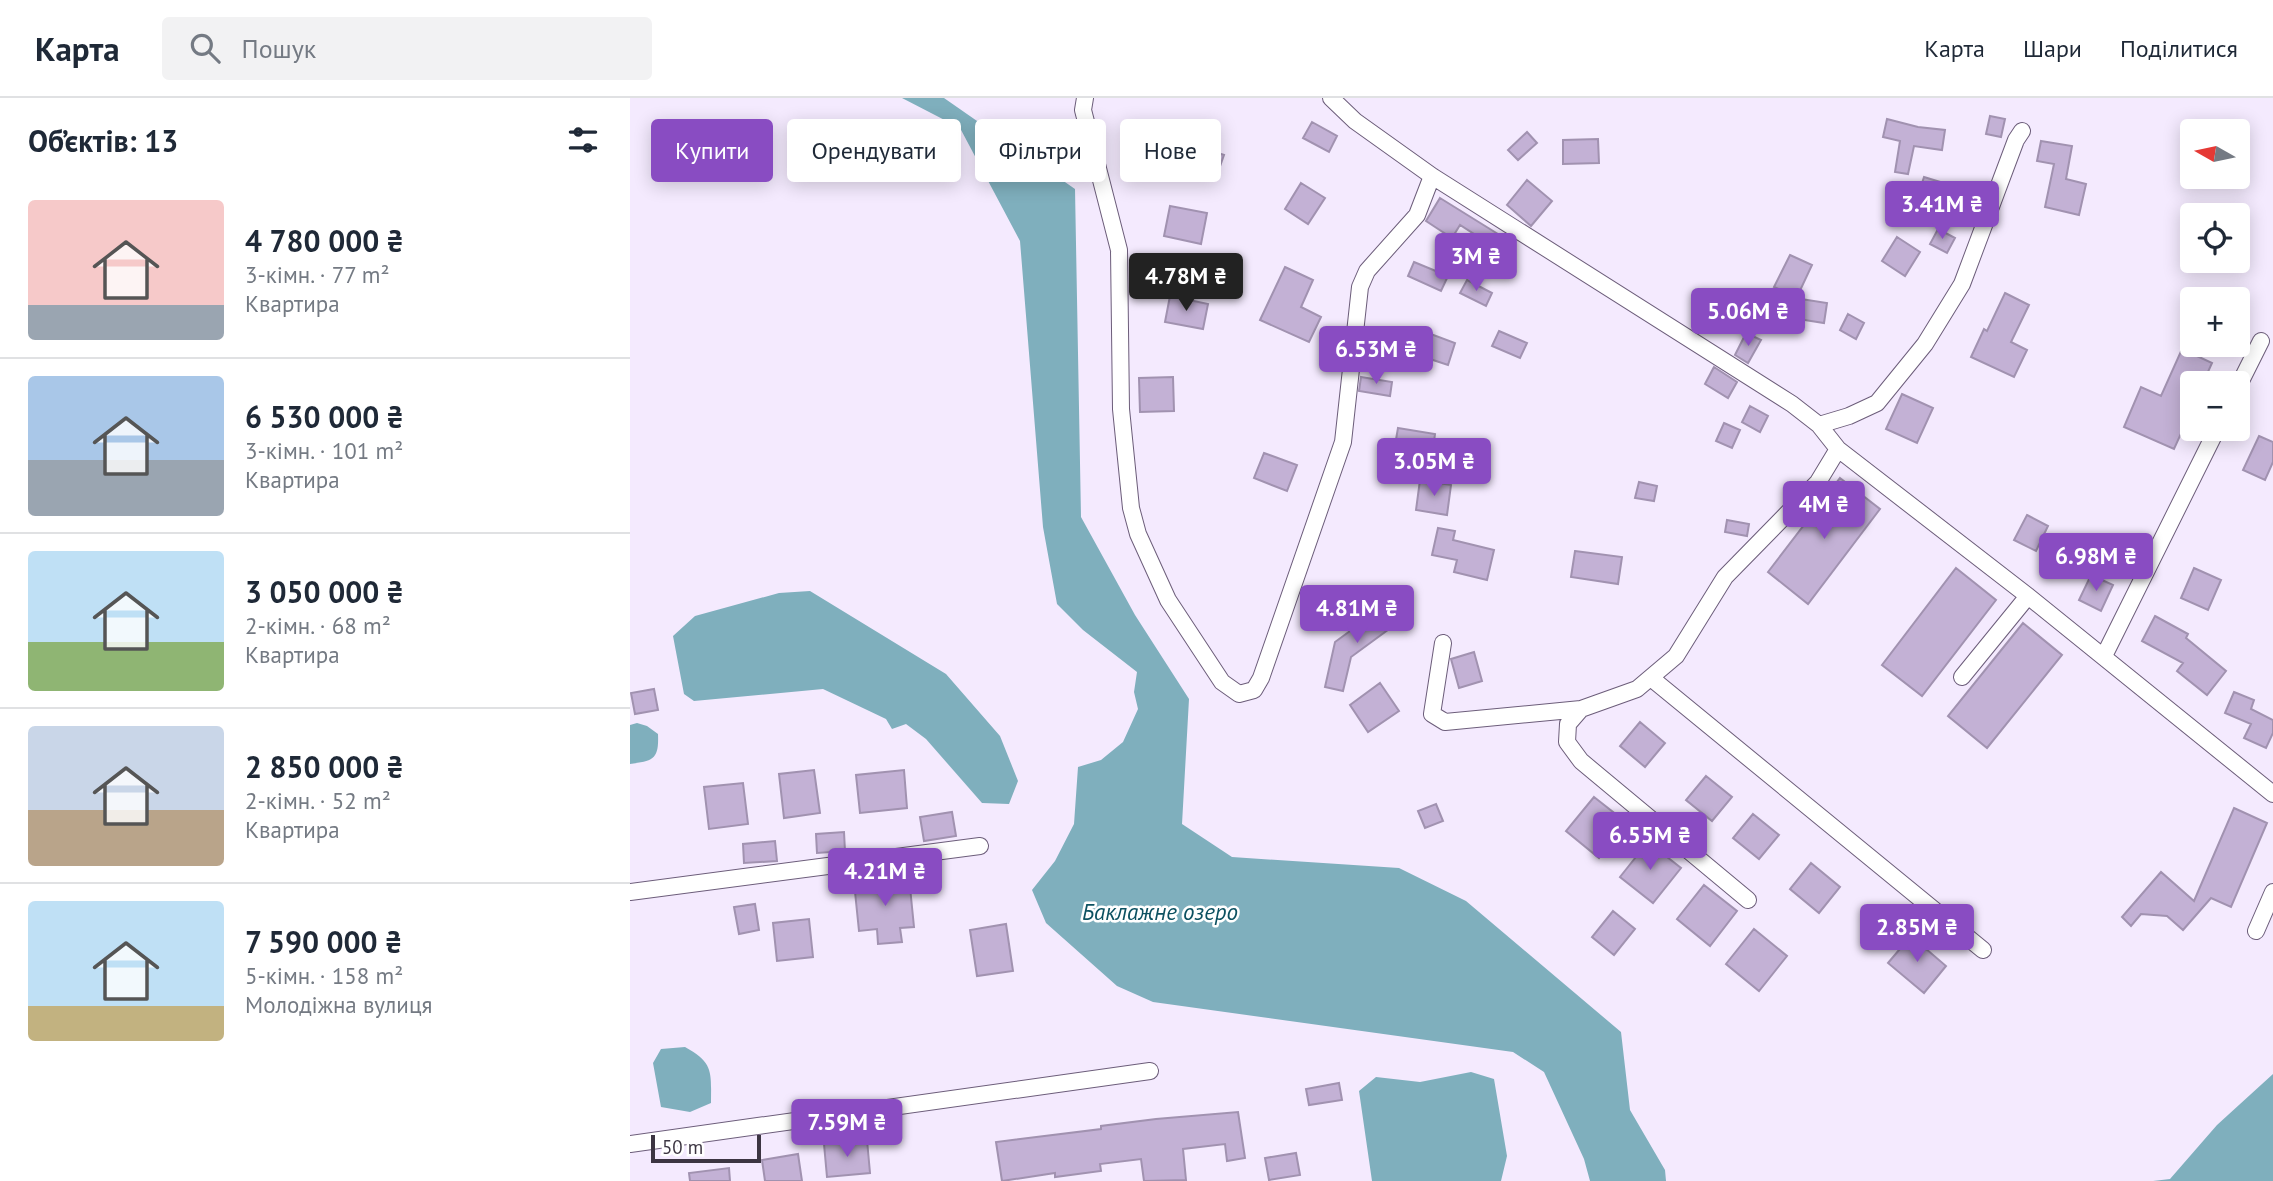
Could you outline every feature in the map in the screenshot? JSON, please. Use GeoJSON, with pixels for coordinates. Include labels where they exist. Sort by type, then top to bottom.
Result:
{"type":"FeatureCollection","features":[{"type":"Feature","properties":{"kind":"street"},"geometry":{"type":"LineString","coordinates":[[1085,98],[1083,110],[1119,250],[1121,409],[1131,508],[1139,534],[1168,600],[1222,682],[1239,694],[1254,690],[1261,678],[1343,442],[1360,287],[1367,271],[1418,215],[1432,176]]}},
{"type":"Feature","properties":{"kind":"street"},"geometry":{"type":"LineString","coordinates":[[1331,98],[1355,121],[1432,176],[1792,404],[1819,425],[1838,449],[2104,656],[2273,794]]}},
{"type":"Feature","properties":{"kind":"street"},"geometry":{"type":"LineString","coordinates":[[1819,425],[1849,416],[1877,403],[1925,344],[1962,284],[2016,140],[2022,131]]}},
{"type":"Feature","properties":{"kind":"street"},"geometry":{"type":"LineString","coordinates":[[2246,371],[2261,341]]}},
{"type":"Feature","properties":{"kind":"street"},"geometry":{"type":"LineString","coordinates":[[2104,656],[2211,441]]}},
{"type":"Feature","properties":{"kind":"street"},"geometry":{"type":"LineString","coordinates":[[1443,643],[1432,714],[1445,722],[1581,709],[1637,689],[1676,656],[1726,578],[1818,482],[1838,449]]}},
{"type":"Feature","properties":{"kind":"street"},"geometry":{"type":"LineString","coordinates":[[1962,677],[2028,596]]}},
{"type":"Feature","properties":{"kind":"street"},"geometry":{"type":"LineString","coordinates":[[1651,678],[1983,950]]}},
{"type":"Feature","properties":{"kind":"street"},"geometry":{"type":"LineString","coordinates":[[1581,709],[1569,724],[1567,742],[1581,761],[1748,900]]}},
{"type":"Feature","properties":{"kind":"street"},"geometry":{"type":"LineString","coordinates":[[630,892],[980,846]]}},
{"type":"Feature","properties":{"kind":"street"},"geometry":{"type":"LineString","coordinates":[[2256,931],[2273,892]]}},
{"type":"Feature","properties":{"kind":"street"},"geometry":{"type":"LineString","coordinates":[[630,1144],[1150,1071]]}},
{"type":"Feature","properties":{"kind":"water","name":"Баклажне озеро"},"geometry":{"type":"Polygon","coordinates":[[[902,98],[944,98],[975,120],[975,156],[961,130],[961,119],[943,119],[902,98]]]}},
{"type":"Feature","properties":{"kind":"water","name":"Баклажне озеро"},"geometry":{"type":"Polygon","coordinates":[[[989,182],[1065,182],[1075,189],[1081,517],[1135,615],[1189,699],[1182,824],[1232,857],[1399,868],[1466,901],[1621,1032],[1630,1110],[1665,1170],[1666,1181],[1590,1181],[1584,1159],[1544,1072],[1513,1052],[1153,1002],[1117,986],[1046,923],[1032,890],[1055,861],[1074,824],[1078,767],[1101,760],[1123,742],[1138,709],[1134,692],[1137,672],[1083,630],[1057,604],[1043,527],[1020,241],[989,182]]]}},
{"type":"Feature","properties":{"kind":"water"},"geometry":{"type":"Polygon","coordinates":[[[810,591],[946,674],[1000,736],[1018,781],[1009,804],[982,803],[926,739],[906,724],[892,729],[886,719],[823,689],[694,701],[684,694],[673,636],[695,616],[779,593],[810,591]]]}},
{"type":"Feature","properties":{"kind":"water"},"geometry":{"type":"Polygon","coordinates":[[[637,723],[658,734],[657,749],[650,760],[630,764],[630,725],[637,723]]]}},
{"type":"Feature","properties":{"kind":"water"},"geometry":{"type":"Polygon","coordinates":[[[685,1047],[706,1064],[711,1083],[711,1103],[690,1112],[661,1107],[653,1063],[661,1049],[685,1047]]]}},
{"type":"Feature","properties":{"kind":"water"},"geometry":{"type":"Polygon","coordinates":[[[1471,1072],[1494,1079],[1507,1156],[1501,1181],[1372,1181],[1359,1091],[1376,1077],[1420,1082],[1471,1072]]]}},
{"type":"Feature","properties":{"kind":"water"},"geometry":{"type":"Polygon","coordinates":[[[2273,1074],[2273,1181],[2153,1181],[2170,1179],[2217,1125],[2273,1074]]]}},
{"type":"Feature","properties":{"kind":"building"},"geometry":{"type":"Polygon","coordinates":[[[1990,116],[2005,119],[2001,137],[1986,134],[1990,116]]]}},
{"type":"Feature","properties":{"kind":"building"},"geometry":{"type":"Polygon","coordinates":[[[1887,119],[1945,130],[1942,150],[1914,146],[1908,174],[1895,172],[1900,141],[1883,137],[1887,119]]]}},
{"type":"Feature","properties":{"kind":"building"},"geometry":{"type":"Polygon","coordinates":[[[1312,122],[1337,136],[1329,152],[1303,138],[1312,122]]]}},
{"type":"Feature","properties":{"kind":"building"},"geometry":{"type":"Polygon","coordinates":[[[1527,132],[1537,143],[1518,160],[1508,150],[1527,132]]]}},
{"type":"Feature","properties":{"kind":"building"},"geometry":{"type":"Polygon","coordinates":[[[1598,139],[1599,163],[1563,164],[1563,140],[1598,139]]]}},
{"type":"Feature","properties":{"kind":"building"},"geometry":{"type":"Polygon","coordinates":[[[2041,141],[2072,146],[2066,179],[2086,184],[2079,215],[2045,207],[2054,164],[2037,161],[2041,141]]]}},
{"type":"Feature","properties":{"kind":"building"},"geometry":{"type":"Polygon","coordinates":[[[1924,177],[1950,185],[1943,207],[1917,199],[1924,177]]]}},
{"type":"Feature","properties":{"kind":"building"},"geometry":{"type":"Polygon","coordinates":[[[1527,180],[1552,201],[1531,226],[1507,205],[1527,180]]]}},
{"type":"Feature","properties":{"kind":"building"},"geometry":{"type":"Polygon","coordinates":[[[1301,183],[1325,198],[1308,224],[1285,209],[1301,183]]]}},
{"type":"Feature","properties":{"kind":"building"},"geometry":{"type":"Polygon","coordinates":[[[1440,198],[1506,239],[1499,250],[1460,225],[1452,238],[1426,221],[1440,198]]]}},
{"type":"Feature","properties":{"kind":"building"},"geometry":{"type":"Polygon","coordinates":[[[1170,206],[1207,213],[1201,244],[1164,236],[1170,206]]]}},
{"type":"Feature","properties":{"kind":"building"},"geometry":{"type":"Polygon","coordinates":[[[1938,229],[1955,238],[1947,253],[1930,244],[1938,229]]]}},
{"type":"Feature","properties":{"kind":"building"},"geometry":{"type":"Polygon","coordinates":[[[1897,237],[1920,252],[1905,276],[1882,261],[1897,237]]]}},
{"type":"Feature","properties":{"kind":"building"},"geometry":{"type":"Polygon","coordinates":[[[1790,255],[1812,265],[1797,297],[1774,287],[1790,255]]]}},
{"type":"Feature","properties":{"kind":"building"},"geometry":{"type":"Polygon","coordinates":[[[1414,262],[1448,276],[1441,291],[1408,276],[1414,262]]]}},
{"type":"Feature","properties":{"kind":"building"},"geometry":{"type":"Polygon","coordinates":[[[1285,267],[1313,280],[1301,307],[1321,317],[1309,342],[1260,320],[1285,267]]]}},
{"type":"Feature","properties":{"kind":"building"},"geometry":{"type":"Polygon","coordinates":[[[1467,280],[1492,293],[1486,306],[1460,293],[1467,280]]]}},
{"type":"Feature","properties":{"kind":"building"},"geometry":{"type":"Polygon","coordinates":[[[2005,293],[2029,305],[2011,342],[2027,350],[2014,377],[1971,357],[2005,293]]]}},
{"type":"Feature","properties":{"kind":"building"},"geometry":{"type":"Polygon","coordinates":[[[1170,296],[1208,304],[1203,329],[1165,322],[1170,296]]]}},
{"type":"Feature","properties":{"kind":"building"},"geometry":{"type":"Polygon","coordinates":[[[1801,299],[1827,303],[1824,323],[1798,319],[1801,299]]]}},
{"type":"Feature","properties":{"kind":"building"},"geometry":{"type":"Polygon","coordinates":[[[1848,314],[1864,323],[1856,339],[1840,330],[1848,314]]]}},
{"type":"Feature","properties":{"kind":"building"},"geometry":{"type":"Polygon","coordinates":[[[1499,331],[1527,343],[1520,358],[1492,346],[1499,331]]]}},
{"type":"Feature","properties":{"kind":"building"},"geometry":{"type":"Polygon","coordinates":[[[1428,333],[1455,343],[1448,365],[1421,356],[1428,333]]]}},
{"type":"Feature","properties":{"kind":"building"},"geometry":{"type":"Polygon","coordinates":[[[1746,333],[1761,340],[1748,363],[1735,355],[1746,333]]]}},
{"type":"Feature","properties":{"kind":"building"},"geometry":{"type":"Polygon","coordinates":[[[2180,353],[2180,357],[2199,357],[2212,363],[2208,371],[2180,371],[2180,436],[2174,449],[2124,427],[2141,387],[2161,396],[2180,353]]]}},
{"type":"Feature","properties":{"kind":"building"},"geometry":{"type":"Polygon","coordinates":[[[1714,367],[1737,382],[1728,398],[1705,384],[1714,367]]]}},
{"type":"Feature","properties":{"kind":"building"},"geometry":{"type":"Polygon","coordinates":[[[1173,377],[1174,411],[1140,412],[1139,378],[1173,377]]]}},
{"type":"Feature","properties":{"kind":"building"},"geometry":{"type":"Polygon","coordinates":[[[1361,377],[1392,382],[1390,396],[1359,391],[1361,377]]]}},
{"type":"Feature","properties":{"kind":"building"},"geometry":{"type":"Polygon","coordinates":[[[1902,394],[1933,408],[1917,443],[1886,429],[1902,394]]]}},
{"type":"Feature","properties":{"kind":"building"},"geometry":{"type":"Polygon","coordinates":[[[1750,406],[1768,416],[1760,432],[1742,422],[1750,406]]]}},
{"type":"Feature","properties":{"kind":"building"},"geometry":{"type":"Polygon","coordinates":[[[1724,423],[1740,430],[1732,448],[1716,441],[1724,423]]]}},
{"type":"Feature","properties":{"kind":"building"},"geometry":{"type":"Polygon","coordinates":[[[1398,428],[1435,434],[1432,457],[1394,451],[1398,428]]]}},
{"type":"Feature","properties":{"kind":"building"},"geometry":{"type":"Polygon","coordinates":[[[2259,436],[2273,442],[2273,462],[2265,480],[2243,470],[2259,436]]]}},
{"type":"Feature","properties":{"kind":"building"},"geometry":{"type":"Polygon","coordinates":[[[1264,453],[1297,465],[1287,491],[1254,478],[1264,453]]]}},
{"type":"Feature","properties":{"kind":"building"},"geometry":{"type":"Polygon","coordinates":[[[1840,478],[1880,509],[1808,604],[1768,572],[1840,478]]]}},
{"type":"Feature","properties":{"kind":"building"},"geometry":{"type":"Polygon","coordinates":[[[1420,480],[1451,485],[1447,515],[1416,510],[1420,480]]]}},
{"type":"Feature","properties":{"kind":"building"},"geometry":{"type":"Polygon","coordinates":[[[1639,482],[1657,486],[1654,501],[1635,498],[1639,482]]]}},
{"type":"Feature","properties":{"kind":"building"},"geometry":{"type":"Polygon","coordinates":[[[2027,515],[2048,526],[2036,551],[2014,540],[2027,515]]]}},
{"type":"Feature","properties":{"kind":"building"},"geometry":{"type":"Polygon","coordinates":[[[1727,520],[1749,524],[1747,536],[1725,532],[1727,520]]]}},
{"type":"Feature","properties":{"kind":"building"},"geometry":{"type":"Polygon","coordinates":[[[1438,528],[1455,531],[1453,540],[1494,550],[1487,580],[1454,572],[1457,560],[1432,555],[1438,528]]]}},
{"type":"Feature","properties":{"kind":"building"},"geometry":{"type":"Polygon","coordinates":[[[1575,551],[1622,557],[1618,584],[1571,577],[1575,551]]]}},
{"type":"Feature","properties":{"kind":"building"},"geometry":{"type":"Polygon","coordinates":[[[1956,568],[1996,600],[1922,696],[1882,665],[1956,568]]]}},
{"type":"Feature","properties":{"kind":"building"},"geometry":{"type":"Polygon","coordinates":[[[2194,568],[2221,580],[2208,610],[2181,598],[2194,568]]]}},
{"type":"Feature","properties":{"kind":"building"},"geometry":{"type":"Polygon","coordinates":[[[2091,575],[2113,585],[2101,611],[2079,600],[2091,575]]]}},
{"type":"Feature","properties":{"kind":"building"},"geometry":{"type":"Polygon","coordinates":[[[1387,604],[1400,621],[1351,657],[1343,691],[1325,687],[1335,642],[1387,604]]]}},
{"type":"Feature","properties":{"kind":"building"},"geometry":{"type":"Polygon","coordinates":[[[2155,616],[2188,634],[2186,638],[2226,671],[2207,695],[2177,671],[2183,663],[2142,641],[2155,616]]]}},
{"type":"Feature","properties":{"kind":"building"},"geometry":{"type":"Polygon","coordinates":[[[2023,623],[2062,655],[1987,748],[1948,716],[2023,623]]]}},
{"type":"Feature","properties":{"kind":"building"},"geometry":{"type":"Polygon","coordinates":[[[1474,652],[1482,681],[1459,688],[1451,659],[1474,652]]]}},
{"type":"Feature","properties":{"kind":"building"},"geometry":{"type":"Polygon","coordinates":[[[1380,683],[1399,711],[1368,732],[1350,705],[1380,683]]]}},
{"type":"Feature","properties":{"kind":"building"},"geometry":{"type":"Polygon","coordinates":[[[654,689],[658,710],[635,714],[631,693],[654,689]]]}},
{"type":"Feature","properties":{"kind":"building"},"geometry":{"type":"Polygon","coordinates":[[[2234,692],[2254,700],[2251,709],[2273,720],[2273,733],[2266,748],[2244,738],[2251,724],[2225,713],[2234,692]]]}},
{"type":"Feature","properties":{"kind":"building"},"geometry":{"type":"Polygon","coordinates":[[[1640,722],[1665,743],[1645,767],[1620,746],[1640,722]]]}},
{"type":"Feature","properties":{"kind":"building"},"geometry":{"type":"Polygon","coordinates":[[[814,770],[820,813],[784,818],[779,774],[814,770]]]}},
{"type":"Feature","properties":{"kind":"building"},"geometry":{"type":"Polygon","coordinates":[[[904,770],[907,808],[860,813],[856,775],[904,770]]]}},
{"type":"Feature","properties":{"kind":"building"},"geometry":{"type":"Polygon","coordinates":[[[1706,776],[1732,797],[1712,821],[1686,800],[1706,776]]]}},
{"type":"Feature","properties":{"kind":"building"},"geometry":{"type":"Polygon","coordinates":[[[743,783],[748,824],[709,829],[704,787],[743,783]]]}},
{"type":"Feature","properties":{"kind":"building"},"geometry":{"type":"Polygon","coordinates":[[[1594,797],[1627,823],[1599,858],[1566,831],[1594,797]]]}},
{"type":"Feature","properties":{"kind":"building"},"geometry":{"type":"Polygon","coordinates":[[[1436,804],[1443,821],[1425,828],[1418,811],[1436,804]]]}},
{"type":"Feature","properties":{"kind":"building"},"geometry":{"type":"Polygon","coordinates":[[[2234,808],[2267,823],[2231,907],[2211,898],[2183,930],[2167,916],[2141,914],[2131,926],[2122,917],[2161,872],[2194,901],[2234,808]]]}},
{"type":"Feature","properties":{"kind":"building"},"geometry":{"type":"Polygon","coordinates":[[[952,812],[956,836],[924,841],[920,817],[952,812]]]}},
{"type":"Feature","properties":{"kind":"building"},"geometry":{"type":"Polygon","coordinates":[[[1753,814],[1779,835],[1759,859],[1733,838],[1753,814]]]}},
{"type":"Feature","properties":{"kind":"building"},"geometry":{"type":"Polygon","coordinates":[[[844,832],[845,851],[817,853],[816,834],[844,832]]]}},
{"type":"Feature","properties":{"kind":"building"},"geometry":{"type":"Polygon","coordinates":[[[775,841],[777,861],[744,863],[743,844],[775,841]]]}},
{"type":"Feature","properties":{"kind":"building"},"geometry":{"type":"Polygon","coordinates":[[[1648,842],[1681,868],[1653,903],[1620,877],[1648,842]]]}},
{"type":"Feature","properties":{"kind":"building"},"geometry":{"type":"Polygon","coordinates":[[[1811,863],[1840,887],[1819,913],[1790,889],[1811,863]]]}},
{"type":"Feature","properties":{"kind":"building"},"geometry":{"type":"Polygon","coordinates":[[[909,877],[914,927],[900,928],[902,942],[878,944],[877,929],[859,931],[854,882],[909,877]]]}},
{"type":"Feature","properties":{"kind":"building"},"geometry":{"type":"Polygon","coordinates":[[[1704,885],[1737,911],[1710,946],[1677,919],[1704,885]]]}},
{"type":"Feature","properties":{"kind":"building"},"geometry":{"type":"Polygon","coordinates":[[[755,904],[759,930],[739,934],[734,907],[755,904]]]}},
{"type":"Feature","properties":{"kind":"building"},"geometry":{"type":"Polygon","coordinates":[[[1613,911],[1635,929],[1614,955],[1592,937],[1613,911]]]}},
{"type":"Feature","properties":{"kind":"building"},"geometry":{"type":"Polygon","coordinates":[[[809,919],[813,957],[777,961],[773,923],[809,919]]]}},
{"type":"Feature","properties":{"kind":"building"},"geometry":{"type":"Polygon","coordinates":[[[1006,924],[1013,971],[977,976],[970,930],[1006,924]]]}},
{"type":"Feature","properties":{"kind":"building"},"geometry":{"type":"Polygon","coordinates":[[[1754,929],[1787,956],[1759,991],[1726,964],[1754,929]]]}},
{"type":"Feature","properties":{"kind":"building"},"geometry":{"type":"Polygon","coordinates":[[[1911,936],[1946,966],[1924,993],[1888,963],[1911,936]]]}},
{"type":"Feature","properties":{"kind":"building"},"geometry":{"type":"Polygon","coordinates":[[[1339,1083],[1342,1100],[1309,1105],[1306,1089],[1339,1083]]]}},
{"type":"Feature","properties":{"kind":"building"},"geometry":{"type":"Polygon","coordinates":[[[1238,1112],[1245,1158],[1227,1161],[1225,1144],[1183,1149],[1186,1180],[1144,1181],[1141,1159],[1100,1164],[1101,1171],[1055,1177],[1055,1173],[1002,1181],[996,1142],[1156,1119],[1238,1112]]]}},
{"type":"Feature","properties":{"kind":"building"},"geometry":{"type":"Polygon","coordinates":[[[867,1140],[870,1173],[827,1177],[824,1144],[867,1140]]]}},
{"type":"Feature","properties":{"kind":"building"},"geometry":{"type":"Polygon","coordinates":[[[1296,1153],[1300,1175],[1269,1180],[1265,1158],[1296,1153]]]}},
{"type":"Feature","properties":{"kind":"building"},"geometry":{"type":"Polygon","coordinates":[[[798,1154],[802,1181],[765,1181],[762,1160],[798,1154]]]}},
{"type":"Feature","properties":{"kind":"building"},"geometry":{"type":"Polygon","coordinates":[[[729,1168],[730,1181],[690,1181],[689,1173],[729,1168]]]}}]}
